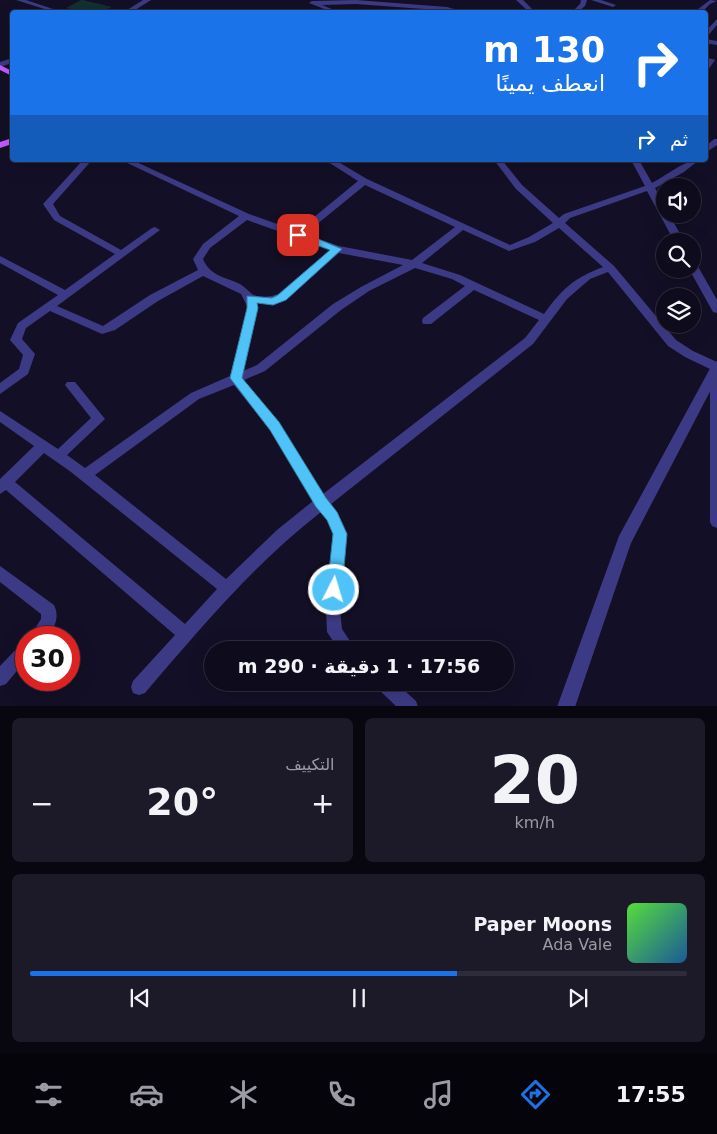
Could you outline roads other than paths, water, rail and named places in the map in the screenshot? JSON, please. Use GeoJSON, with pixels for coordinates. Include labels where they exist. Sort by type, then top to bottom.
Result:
{"type":"FeatureCollection","features":[{"type":"Feature","properties":{"kind":"street"},"geometry":{"type":"LineString","coordinates":[[19,0],[52,10]]}},
{"type":"Feature","properties":{"kind":"street"},"geometry":{"type":"LineString","coordinates":[[131,10],[148,0]]}},
{"type":"Feature","properties":{"kind":"street"},"geometry":{"type":"LineString","coordinates":[[420,7],[425,0]]}},
{"type":"Feature","properties":{"kind":"street"},"geometry":{"type":"LineString","coordinates":[[519,0],[530,10]]}},
{"type":"Feature","properties":{"kind":"street"},"geometry":{"type":"LineString","coordinates":[[577,10],[583,5],[584,0]]}},
{"type":"Feature","properties":{"kind":"street"},"geometry":{"type":"LineString","coordinates":[[594,0],[613,5]]}},
{"type":"Feature","properties":{"kind":"street"},"geometry":{"type":"LineString","coordinates":[[696,0],[708,3]]}},
{"type":"Feature","properties":{"kind":"street"},"geometry":{"type":"LineString","coordinates":[[702,10],[708,3],[716,0]]}},
{"type":"Feature","properties":{"kind":"street"},"geometry":{"type":"LineString","coordinates":[[309,1],[386,2],[445,10]]}},
{"type":"Feature","properties":{"kind":"street"},"geometry":{"type":"LineString","coordinates":[[309,1],[331,10]]}},
{"type":"Feature","properties":{"kind":"street"},"geometry":{"type":"LineString","coordinates":[[86,162],[48,204],[57,218],[120,253]]}},
{"type":"Feature","properties":{"kind":"street"},"geometry":{"type":"LineString","coordinates":[[129,162],[246,216],[337,249],[414,264],[456,277],[546,319]]}},
{"type":"Feature","properties":{"kind":"street"},"geometry":{"type":"LineString","coordinates":[[149,162],[150,172]]}},
{"type":"Feature","properties":{"kind":"street"},"geometry":{"type":"LineString","coordinates":[[332,162],[364,181],[509,248],[519,245],[561,222],[567,216],[649,187],[676,175],[692,162]]}},
{"type":"Feature","properties":{"kind":"street"},"geometry":{"type":"LineString","coordinates":[[500,162],[519,187],[561,222],[610,268],[672,343],[689,354],[717,366]]}},
{"type":"Feature","properties":{"kind":"street"},"geometry":{"type":"LineString","coordinates":[[636,162],[675,233]]}},
{"type":"Feature","properties":{"kind":"street"},"geometry":{"type":"LineString","coordinates":[[298,235],[364,181]]}},
{"type":"Feature","properties":{"kind":"street"},"geometry":{"type":"LineString","coordinates":[[236,378],[253,308],[251,298],[245,291],[204,271],[198,259],[206,246],[246,216]]}},
{"type":"Feature","properties":{"kind":"street"},"geometry":{"type":"LineString","coordinates":[[84,476],[195,396],[261,368],[351,298],[414,264],[461,227]]}},
{"type":"Feature","properties":{"kind":"street"},"geometry":{"type":"LineString","coordinates":[[0,389],[24,371],[30,354],[16,340],[22,326],[120,253],[155,230]]}},
{"type":"Feature","properties":{"kind":"street"},"geometry":{"type":"LineString","coordinates":[[251,298],[273,301],[282,297],[337,249]]}},
{"type":"Feature","properties":{"kind":"street"},"geometry":{"type":"LineString","coordinates":[[0,259],[64,294]]}},
{"type":"Feature","properties":{"kind":"street"},"geometry":{"type":"LineString","coordinates":[[139,687],[227,588],[282,534],[530,341],[563,296],[586,278],[610,268]]}},
{"type":"Feature","properties":{"kind":"street"},"geometry":{"type":"LineString","coordinates":[[49,307],[102,330],[111,327],[154,298],[204,271]]}},
{"type":"Feature","properties":{"kind":"street"},"geometry":{"type":"LineString","coordinates":[[699,278],[717,309]]}},
{"type":"Feature","properties":{"kind":"street"},"geometry":{"type":"LineString","coordinates":[[427,321],[473,285]]}},
{"type":"Feature","properties":{"kind":"street"},"geometry":{"type":"LineString","coordinates":[[717,366],[717,522]]}},
{"type":"Feature","properties":{"kind":"street"},"geometry":{"type":"LineString","coordinates":[[566,706],[624,541],[717,366]]}},
{"type":"Feature","properties":{"kind":"street"},"geometry":{"type":"LineString","coordinates":[[236,378],[274,426],[321,502],[332,516],[340,534],[333,609],[335,632],[342,641]]}},
{"type":"Feature","properties":{"kind":"street"},"geometry":{"type":"LineString","coordinates":[[59,456],[99,419],[71,385]]}},
{"type":"Feature","properties":{"kind":"street"},"geometry":{"type":"LineString","coordinates":[[0,416],[59,456],[227,588]]}},
{"type":"Feature","properties":{"kind":"street"},"geometry":{"type":"LineString","coordinates":[[44,445],[3,485],[186,634]]}},
{"type":"Feature","properties":{"kind":"street"},"geometry":{"type":"LineString","coordinates":[[0,573],[49,610],[49,622],[46,626]]}},
{"type":"Feature","properties":{"kind":"street"},"geometry":{"type":"LineString","coordinates":[[0,678],[15,661]]}},
{"type":"Feature","properties":{"kind":"street"},"geometry":{"type":"LineString","coordinates":[[393,691],[410,706]]}}]}
